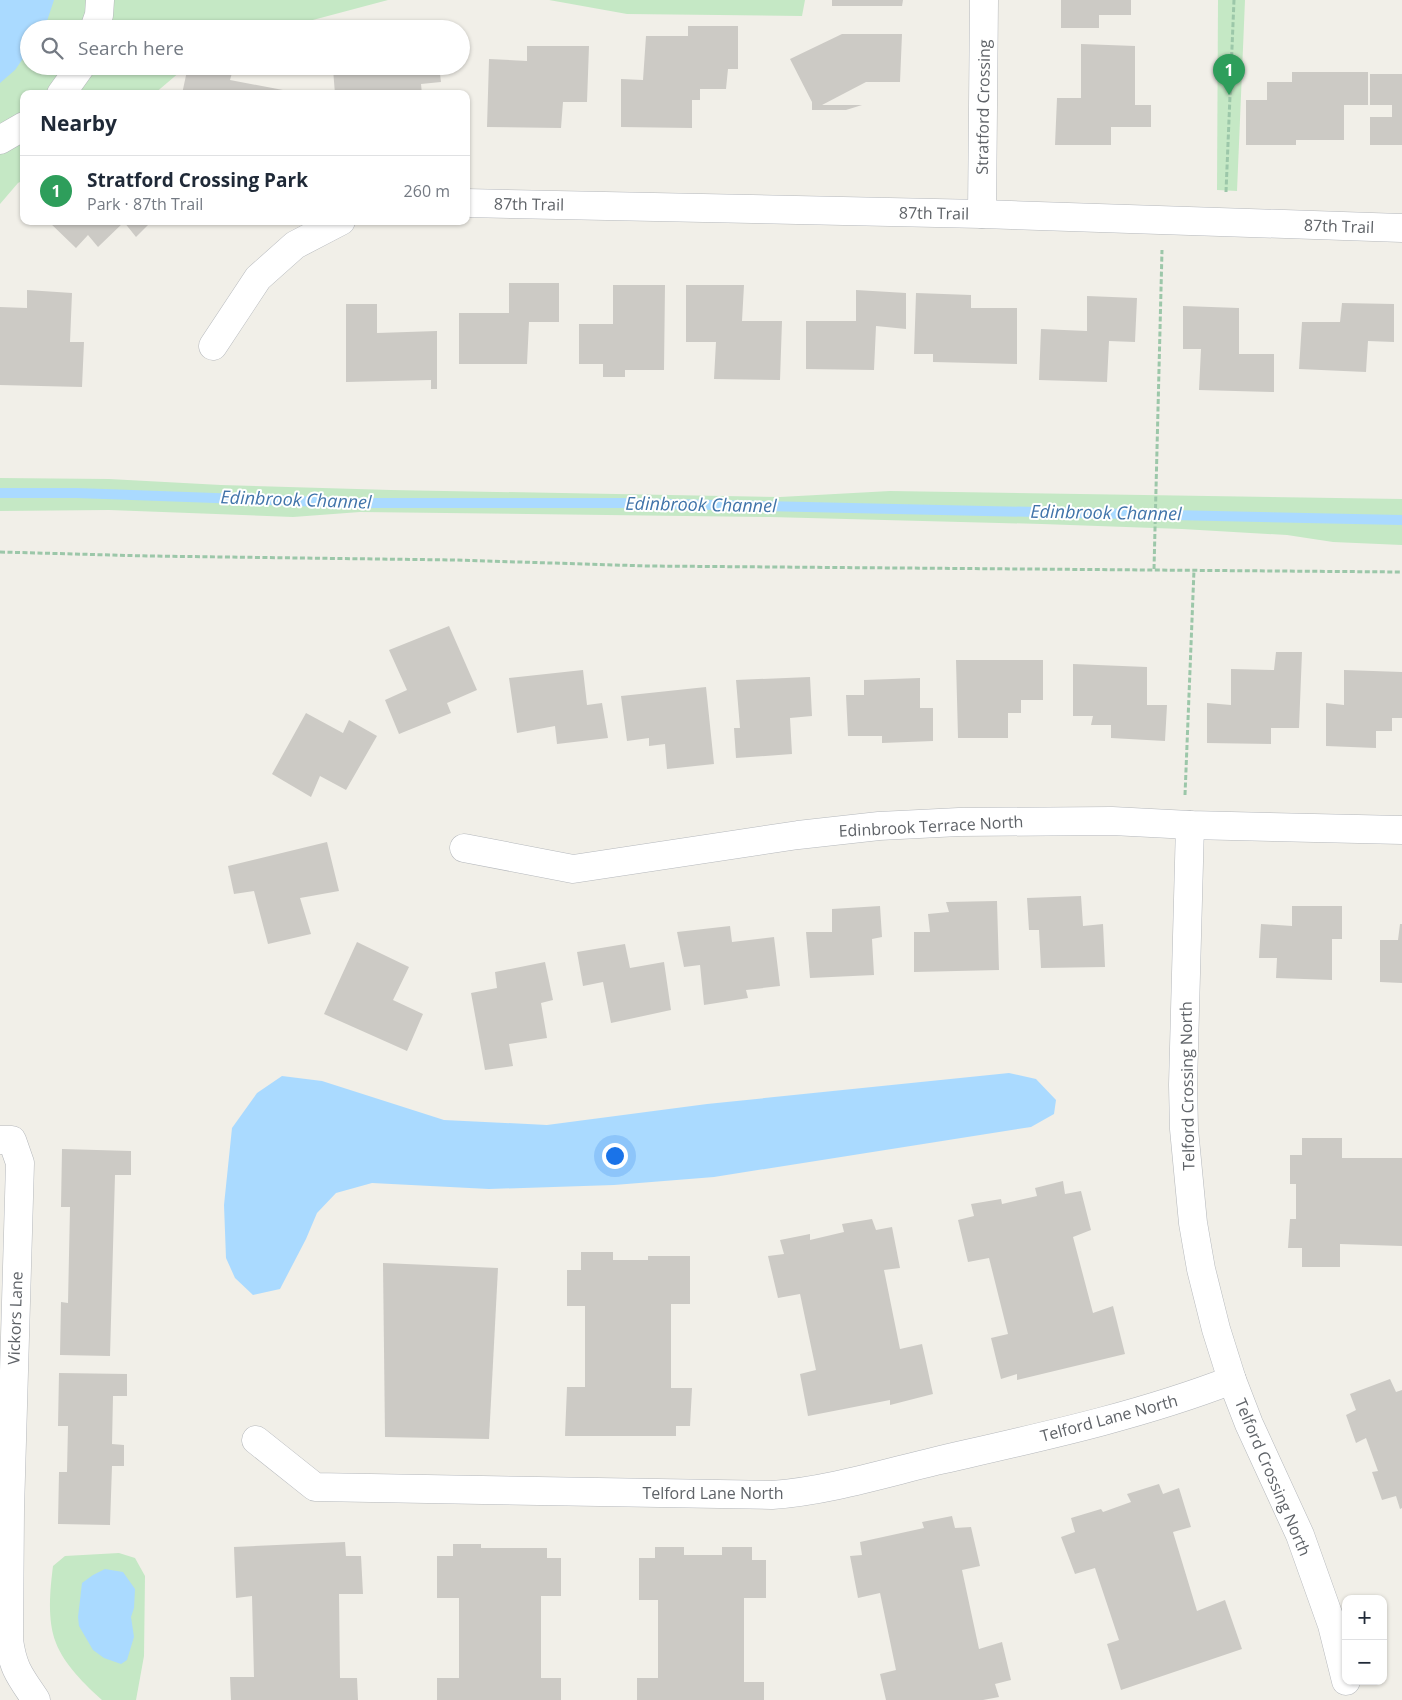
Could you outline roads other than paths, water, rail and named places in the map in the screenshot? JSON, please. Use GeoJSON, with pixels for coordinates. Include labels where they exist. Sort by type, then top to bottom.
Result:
{"type":"FeatureCollection","features":[{"type":"Feature","properties":{"kind":"street"},"geometry":{"type":"LineString","coordinates":[[97,20],[100,0]]}},
{"type":"Feature","properties":{"kind":"street","name":"Stratford Crossing"},"geometry":{"type":"LineString","coordinates":[[982,214],[984,0]]}},
{"type":"Feature","properties":{"kind":"street"},"geometry":{"type":"LineString","coordinates":[[64,90],[75,75]]}},
{"type":"Feature","properties":{"kind":"street"},"geometry":{"type":"LineString","coordinates":[[0,140],[20,128]]}},
{"type":"Feature","properties":{"kind":"street","name":"87th Trail"},"geometry":{"type":"LineString","coordinates":[[470,203],[982,214],[1402,228]]}},
{"type":"Feature","properties":{"kind":"street"},"geometry":{"type":"LineString","coordinates":[[213,346],[258,278],[295,245],[333,225]]}},
{"type":"Feature","properties":{"kind":"street","name":"Edinbrook Terrace North"},"geometry":{"type":"LineString","coordinates":[[464,848],[574,869],[798,834],[879,826],[959,822],[1112,821],[1190,825],[1402,830]]}},
{"type":"Feature","properties":{"kind":"street","name":"Telford Crossing North"},"geometry":{"type":"LineString","coordinates":[[1190,825],[1183,1085],[1186,1156],[1193,1223],[1201,1269],[1216,1329],[1232,1380],[1249,1424],[1300,1535],[1332,1625],[1342,1665]]}},
{"type":"Feature","properties":{"kind":"street","name":"Vickors Lane"},"geometry":{"type":"LineString","coordinates":[[6,1140],[20,1163],[5,1510],[9,1640],[16,1670],[36,1700]]}},
{"type":"Feature","properties":{"kind":"street","name":"Telford Lane North"},"geometry":{"type":"LineString","coordinates":[[256,1440],[315,1487],[772,1495],[818,1489],[1039,1438],[1191,1396],[1232,1380]]}},
{"type":"Feature","properties":{"kind":"street","name":"Telford Crossing North"},"geometry":{"type":"LineString","coordinates":[[1347,1685],[1350,1700]]}},
{"type":"Feature","properties":{"kind":"water"},"geometry":{"type":"Polygon","coordinates":[[[0,0],[54,0],[47,20],[20,20],[20,63],[0,83],[0,0]]]}},
{"type":"Feature","properties":{"kind":"water"},"geometry":{"type":"Polygon","coordinates":[[[1009,1073],[1036,1079],[1056,1100],[1054,1114],[1031,1127],[714,1177],[614,1185],[489,1189],[372,1183],[336,1193],[317,1213],[280,1289],[253,1295],[235,1278],[226,1258],[224,1205],[232,1128],[257,1093],[282,1076],[322,1081],[444,1120],[547,1125],[707,1104],[1009,1073]]]}},
{"type":"Feature","properties":{"kind":"water"},"geometry":{"type":"Polygon","coordinates":[[[105,1569],[123,1572],[135,1589],[134,1608],[131,1617],[134,1637],[127,1660],[121,1664],[104,1658],[93,1650],[79,1626],[78,1617],[82,1583],[105,1569]]]}},
{"type":"Feature","properties":{"kind":"waterway","name":"Edinbrook Channel"},"geometry":{"type":"LineString","coordinates":[[0,493],[77,493],[351,503],[621,503],[1402,520]]}},
{"type":"Feature","properties":{"kind":"place","name":"Stratford Crossing Park"},"geometry":{"type":"Point","coordinates":[1229,95]}}]}
